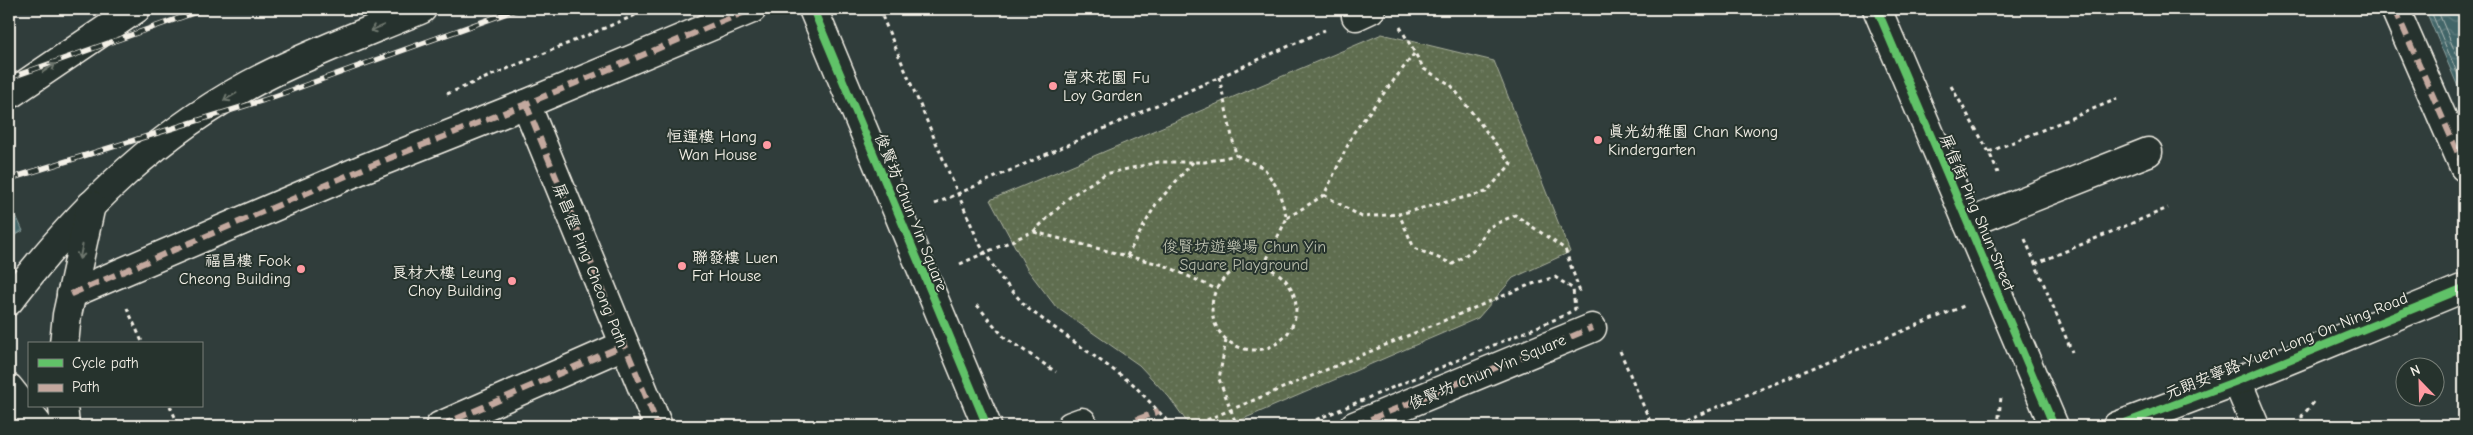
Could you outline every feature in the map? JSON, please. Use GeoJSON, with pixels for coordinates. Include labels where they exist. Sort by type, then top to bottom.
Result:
{"type":"FeatureCollection","features":[{"type":"Feature","properties":{"kind":"street"},"geometry":{"type":"LineString","coordinates":[[9,95],[136,9]]}},
{"type":"Feature","properties":{"kind":"street"},"geometry":{"type":"LineString","coordinates":[[9,301],[91,204],[143,155],[210,108],[272,73],[422,9]]}},
{"type":"Feature","properties":{"kind":"street"},"geometry":{"type":"LineString","coordinates":[[71,294],[364,168],[526,104],[752,9]]}},
{"type":"Feature","properties":{"kind":"street","name":"俊賢坊 Chun Yin Square"},"geometry":{"type":"LineString","coordinates":[[813,9],[987,426]]}},
{"type":"Feature","properties":{"kind":"street","name":"屏信街 Ping Shun Street"},"geometry":{"type":"LineString","coordinates":[[1877,9],[2054,426]]}},
{"type":"Feature","properties":{"kind":"street"},"geometry":{"type":"LineString","coordinates":[[2395,9],[2464,167]]}},
{"type":"Feature","properties":{"kind":"street","name":"屏昌徑 Ping Cheong Path"},"geometry":{"type":"LineString","coordinates":[[526,104],[658,426]]}},
{"type":"Feature","properties":{"kind":"street"},"geometry":{"type":"LineString","coordinates":[[1968,223],[2148,152]]}},
{"type":"Feature","properties":{"kind":"street"},"geometry":{"type":"LineString","coordinates":[[64,342],[71,294],[91,204]]}},
{"type":"Feature","properties":{"kind":"street","name":"元朗安寧路 Yuen Long On Ning Road"},"geometry":{"type":"LineString","coordinates":[[2117,426],[2237,381],[2464,288]]}},
{"type":"Feature","properties":{"kind":"street","name":"俊賢坊 Chun Yin Square"},"geometry":{"type":"LineString","coordinates":[[1354,426],[1592,328]]}},
{"type":"Feature","properties":{"kind":"street"},"geometry":{"type":"LineString","coordinates":[[440,426],[624,345]]}},
{"type":"Feature","properties":{"kind":"street"},"geometry":{"type":"LineString","coordinates":[[2237,381],[2256,426]]}},
{"type":"Feature","properties":{"kind":"street"},"geometry":{"type":"LineString","coordinates":[[9,388],[38,426]]}},
{"type":"Feature","properties":{"kind":"street"},"geometry":{"type":"LineString","coordinates":[[63,408],[65,426]]}},
{"type":"Feature","properties":{"kind":"path"},"geometry":{"type":"LineString","coordinates":[[879,9],[979,243],[1000,277],[1027,308],[1133,384],[1172,426]]}},
{"type":"Feature","properties":{"kind":"path"},"geometry":{"type":"LineString","coordinates":[[935,204],[1363,12]]}},
{"type":"Feature","properties":{"kind":"path"},"geometry":{"type":"LineString","coordinates":[[1324,195],[1362,217],[1399,214],[1486,192],[1512,164],[1451,85],[1424,69],[1398,24]]}},
{"type":"Feature","properties":{"kind":"path"},"geometry":{"type":"LineString","coordinates":[[1263,267],[1287,218],[1324,195],[1354,132],[1414,54]]}},
{"type":"Feature","properties":{"kind":"path"},"geometry":{"type":"LineString","coordinates":[[1218,77],[1236,155]]}},
{"type":"Feature","properties":{"kind":"path"},"geometry":{"type":"LineString","coordinates":[[1989,152],[2117,100]]}},
{"type":"Feature","properties":{"kind":"path"},"geometry":{"type":"LineString","coordinates":[[960,264],[1034,232],[1071,196],[1105,174],[1159,162],[1206,162],[1236,155],[1264,168],[1278,189],[1287,218]]}},
{"type":"Feature","properties":{"kind":"path"},"geometry":{"type":"LineString","coordinates":[[1127,256],[1156,204],[1193,162]]}},
{"type":"Feature","properties":{"kind":"path"},"geometry":{"type":"LineString","coordinates":[[931,195],[938,212]]}},
{"type":"Feature","properties":{"kind":"path"},"geometry":{"type":"LineString","coordinates":[[2035,264],[2168,208]]}},
{"type":"Feature","properties":{"kind":"path"},"geometry":{"type":"LineString","coordinates":[[1399,214],[1414,248],[1453,264],[1474,249],[1489,227],[1515,215],[1565,249],[1592,328],[1613,336],[1652,426]]}},
{"type":"Feature","properties":{"kind":"path"},"geometry":{"type":"LineString","coordinates":[[1034,232],[1164,265],[1216,289]]}},
{"type":"Feature","properties":{"kind":"path"},"geometry":{"type":"LineString","coordinates":[[957,256],[964,272]]}},
{"type":"Feature","properties":{"kind":"path"},"geometry":{"type":"LineString","coordinates":[[1250,266],[1263,267],[1277,272],[1287,282],[1294,294],[1296,307],[1294,321],[1288,332],[1278,342],[1265,348],[1252,350],[1238,347],[1226,340],[1218,330],[1212,317],[1212,303],[1216,289],[1224,278],[1236,269],[1250,266]]}},
{"type":"Feature","properties":{"kind":"path"},"geometry":{"type":"LineString","coordinates":[[1192,426],[1529,286],[1554,278],[1573,289],[1575,309],[1563,316],[1301,426]]}},
{"type":"Feature","properties":{"kind":"path"},"geometry":{"type":"LineString","coordinates":[[976,304],[1004,337],[1056,372]]}},
{"type":"Feature","properties":{"kind":"path"},"geometry":{"type":"LineString","coordinates":[[1671,426],[1967,305]]}},
{"type":"Feature","properties":{"kind":"path"},"geometry":{"type":"LineString","coordinates":[[1226,340],[1219,379],[1237,426]]}},
{"type":"Feature","properties":{"kind":"path"},"geometry":{"type":"LineString","coordinates":[[1998,426],[2001,408],[2000,392]]}},
{"type":"Feature","properties":{"kind":"path"},"geometry":{"type":"LineString","coordinates":[[2303,426],[2302,416],[2315,401]]}},
{"type":"Feature","properties":{"kind":"path"},"geometry":{"type":"LineString","coordinates":[[171,408],[179,426]]}},
{"type":"Feature","properties":{"kind":"green space","name":"俊賢坊遊樂場 Chun Yin Square Playground"},"geometry":{"type":"Polygon","coordinates":[[[1382,34],[1494,61],[1570,252],[1513,278],[1478,318],[1227,426],[1190,426],[1169,397],[1139,365],[1056,307],[1027,269],[990,200],[1382,34]]]}},
{"type":"Feature","properties":{"kind":"water"},"geometry":{"type":"Polygon","coordinates":[[[2425,9],[2464,9],[2464,101],[2425,9]]]}},
{"type":"Feature","properties":{"kind":"water"},"geometry":{"type":"Polygon","coordinates":[[[9,200],[23,231],[9,239],[9,200]]]}},
{"type":"Feature","properties":{"kind":"railway"},"geometry":{"type":"LineString","coordinates":[[9,78],[205,9]]}},
{"type":"Feature","properties":{"kind":"railway"},"geometry":{"type":"LineString","coordinates":[[9,179],[264,100],[518,9]]}},
{"type":"Feature","properties":{"kind":"marked path"},"geometry":{"type":"LineString","coordinates":[[71,294],[365,168],[526,104],[752,9]]}},
{"type":"Feature","properties":{"kind":"marked path"},"geometry":{"type":"LineString","coordinates":[[2395,9],[2464,167]]}},
{"type":"Feature","properties":{"kind":"marked path"},"geometry":{"type":"LineString","coordinates":[[526,104],[658,426]]}},
{"type":"Feature","properties":{"kind":"marked path"},"geometry":{"type":"LineString","coordinates":[[1354,426],[1592,328]]}},
{"type":"Feature","properties":{"kind":"marked path"},"geometry":{"type":"LineString","coordinates":[[440,426],[624,345]]}},
{"type":"Feature","properties":{"kind":"marked path"},"geometry":{"type":"LineString","coordinates":[[1120,426],[1159,411]]}},
{"type":"Feature","properties":{"kind":"cycle path"},"geometry":{"type":"LineString","coordinates":[[813,9],[987,426]]}},
{"type":"Feature","properties":{"kind":"cycle path"},"geometry":{"type":"LineString","coordinates":[[1877,9],[2054,426]]}},
{"type":"Feature","properties":{"kind":"cycle path"},"geometry":{"type":"LineString","coordinates":[[2117,426],[2237,381],[2464,288]]}},
{"type":"Feature","properties":{"kind":"place","name":"富來花園 Fu Loy Garden"},"geometry":{"type":"Point","coordinates":[1053,86]}},
{"type":"Feature","properties":{"kind":"place","name":"真光幼稚園 Chan Kwong Kindergarten"},"geometry":{"type":"Point","coordinates":[1598,140]}},
{"type":"Feature","properties":{"kind":"place","name":"恒運樓 Hang Wan House"},"geometry":{"type":"Point","coordinates":[767,145]}},
{"type":"Feature","properties":{"kind":"place","name":"聯發樓 Luen Fat House"},"geometry":{"type":"Point","coordinates":[682,266]}},
{"type":"Feature","properties":{"kind":"place","name":"福昌樓 Fook Cheong Building"},"geometry":{"type":"Point","coordinates":[301,269]}},
{"type":"Feature","properties":{"kind":"place","name":"良材大樓 Leung Choy Building"},"geometry":{"type":"Point","coordinates":[512,281]}}]}
